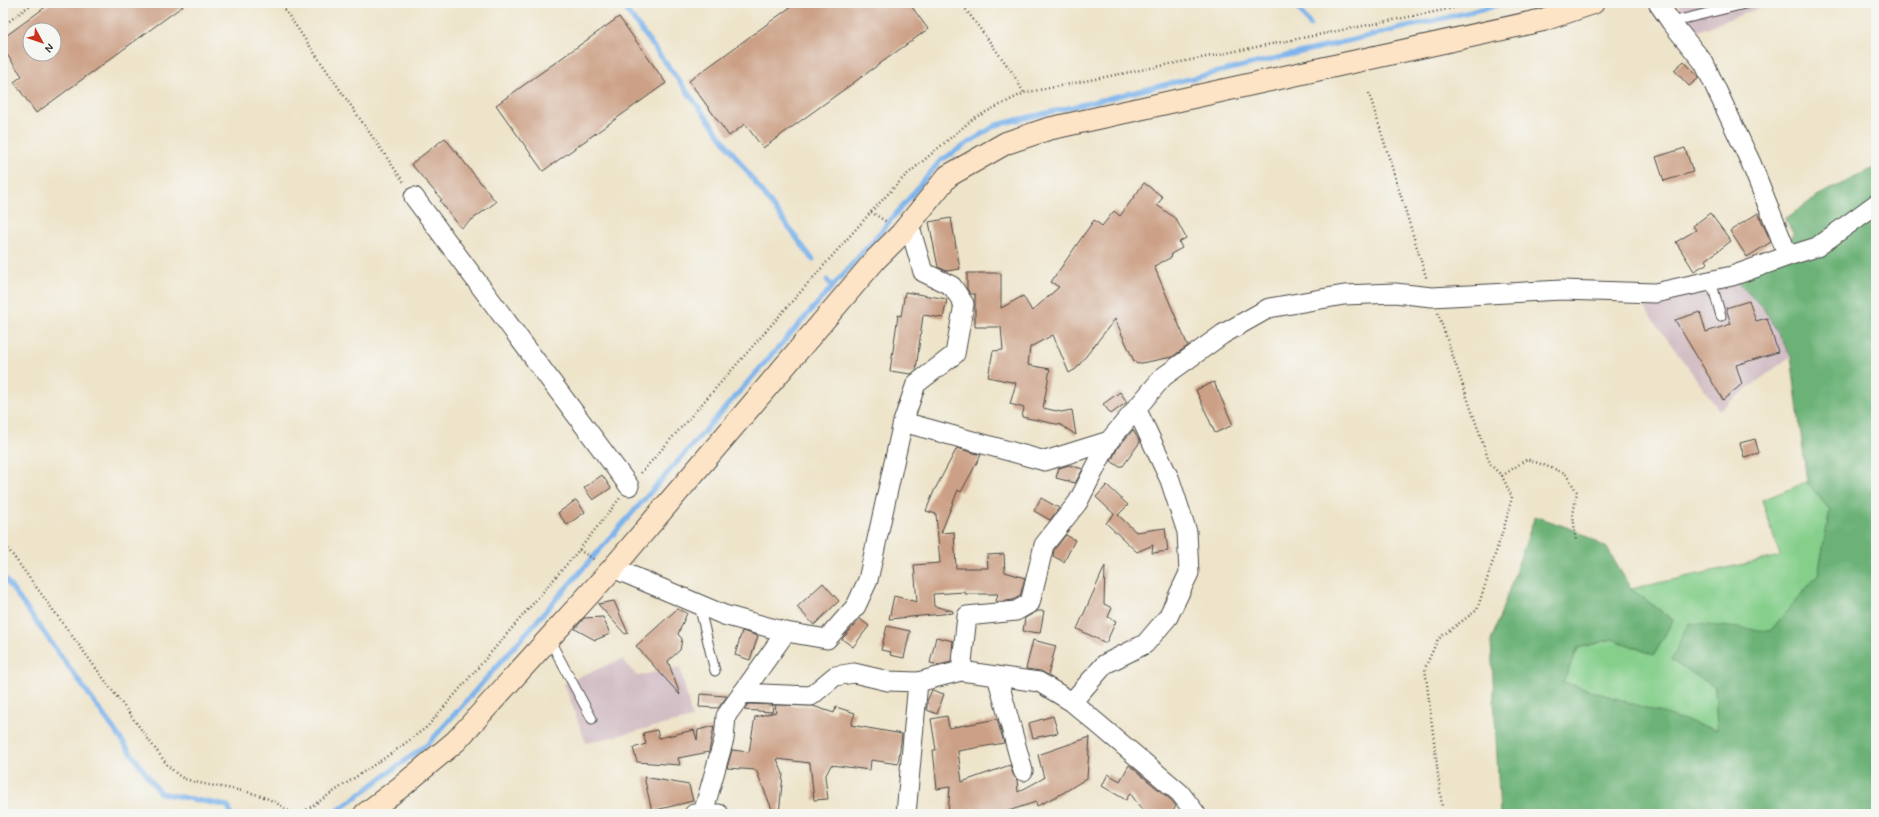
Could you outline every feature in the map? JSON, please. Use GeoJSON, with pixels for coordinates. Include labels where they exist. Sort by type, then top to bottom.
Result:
{"type":"FeatureCollection","features":[{"type":"Feature","properties":{"kind":"street"},"geometry":{"type":"LineString","coordinates":[[365,814],[402,786],[456,741],[548,638],[607,566],[876,259],[909,224],[948,176],[1006,143],[1048,129],[1543,20],[1593,3]]}},
{"type":"Feature","properties":{"kind":"street"},"geometry":{"type":"LineString","coordinates":[[1658,3],[1671,22],[1704,63],[1751,163],[1788,256]]}},
{"type":"Feature","properties":{"kind":"street"},"geometry":{"type":"LineString","coordinates":[[414,197],[629,486]]}},
{"type":"Feature","properties":{"kind":"street"},"geometry":{"type":"LineString","coordinates":[[961,672],[967,616],[1016,611],[1030,603],[1044,545],[1078,502],[1109,441],[1136,408],[1163,377],[1223,334],[1268,308],[1344,295],[1395,293],[1432,296],[1562,290],[1655,293],[1732,276],[1817,247],[1876,204]]}},
{"type":"Feature","properties":{"kind":"street"},"geometry":{"type":"LineString","coordinates":[[607,566],[724,615],[786,632],[827,639],[856,606],[868,580],[904,422],[916,384],[955,354],[964,304],[952,286],[923,272],[909,224]]}},
{"type":"Feature","properties":{"kind":"street"},"geometry":{"type":"LineString","coordinates":[[1072,702],[1105,664],[1145,644],[1168,617],[1189,573],[1187,532],[1180,510],[1170,480],[1136,408]]}},
{"type":"Feature","properties":{"kind":"street"},"geometry":{"type":"LineString","coordinates":[[904,422],[1045,461],[1109,441]]}},
{"type":"Feature","properties":{"kind":"street"},"geometry":{"type":"LineString","coordinates":[[705,814],[724,739],[726,716],[786,632]]}},
{"type":"Feature","properties":{"kind":"street"},"geometry":{"type":"LineString","coordinates":[[742,693],[812,696],[835,676],[854,673],[888,681],[918,682],[961,672],[1039,682],[1072,702],[1180,793],[1196,814]]}},
{"type":"Feature","properties":{"kind":"street"},"geometry":{"type":"LineString","coordinates":[[997,676],[1024,772]]}},
{"type":"Feature","properties":{"kind":"street"},"geometry":{"type":"LineString","coordinates":[[906,814],[918,682]]}},
{"type":"Feature","properties":{"kind":"lane"},"geometry":{"type":"LineString","coordinates":[[1671,22],[1748,3]]}},
{"type":"Feature","properties":{"kind":"lane"},"geometry":{"type":"LineString","coordinates":[[1711,281],[1721,316]]}},
{"type":"Feature","properties":{"kind":"lane"},"geometry":{"type":"LineString","coordinates":[[699,604],[715,671]]}},
{"type":"Feature","properties":{"kind":"lane"},"geometry":{"type":"LineString","coordinates":[[548,638],[592,719]]}},
{"type":"Feature","properties":{"kind":"path"},"geometry":{"type":"LineString","coordinates":[[3,26],[33,3]]}},
{"type":"Feature","properties":{"kind":"path"},"geometry":{"type":"LineString","coordinates":[[280,3],[414,197]]}},
{"type":"Feature","properties":{"kind":"path"},"geometry":{"type":"LineString","coordinates":[[961,3],[1012,72],[1024,93]]}},
{"type":"Feature","properties":{"kind":"path"},"geometry":{"type":"LineString","coordinates":[[1369,93],[1432,296],[1490,464],[1502,476],[1512,497],[1477,610],[1438,639],[1425,668],[1442,807]]}},
{"type":"Feature","properties":{"kind":"path"},"geometry":{"type":"LineString","coordinates":[[871,212],[879,216]]}},
{"type":"Feature","properties":{"kind":"path"},"geometry":{"type":"LineString","coordinates":[[1502,476],[1527,460],[1565,473],[1577,492],[1573,515],[1576,542]]}},
{"type":"Feature","properties":{"kind":"path"},"geometry":{"type":"LineString","coordinates":[[3,542],[168,766],[184,778],[247,792],[283,806],[292,814]]}},
{"type":"Feature","properties":{"kind":"path"},"geometry":{"type":"LineString","coordinates":[[579,550],[607,566]]}},
{"type":"Feature","properties":{"kind":"shaded area"},"geometry":{"type":"Polygon","coordinates":[[[1676,3],[1772,3],[1698,31],[1676,3]]]}},
{"type":"Feature","properties":{"kind":"shaded area"},"geometry":{"type":"Polygon","coordinates":[[[1737,282],[1765,310],[1791,356],[1719,410],[1640,302],[1737,282]]]}},
{"type":"Feature","properties":{"kind":"shaded area"},"geometry":{"type":"Polygon","coordinates":[[[622,659],[637,676],[680,667],[692,718],[586,743],[564,683],[622,659]]]}},
{"type":"Feature","properties":{"kind":"green space"},"geometry":{"type":"Polygon","coordinates":[[[1876,167],[1876,814],[1500,814],[1491,641],[1535,516],[1575,530],[1607,548],[1631,589],[1673,620],[1654,655],[1613,639],[1578,648],[1563,682],[1717,730],[1715,687],[1671,660],[1689,623],[1770,631],[1818,575],[1830,510],[1807,482],[1791,356],[1765,310],[1737,282],[1794,235],[1785,219],[1819,195],[1876,167]]]}},
{"type":"Feature","properties":{"kind":"green space"},"geometry":{"type":"Polygon","coordinates":[[[1807,482],[1830,510],[1818,575],[1770,631],[1672,660],[1715,687],[1717,731],[1563,682],[1578,648],[1613,639],[1654,655],[1673,620],[1631,589],[1780,556],[1762,500],[1807,482]]]}},
{"type":"Feature","properties":{"kind":"building"},"geometry":{"type":"Polygon","coordinates":[[[51,3],[187,3],[36,113],[14,82],[22,76],[3,49],[3,38],[22,24],[22,62],[62,62],[62,22],[25,22],[51,3]]]}},
{"type":"Feature","properties":{"kind":"building"},"geometry":{"type":"Polygon","coordinates":[[[796,3],[909,3],[928,29],[763,148],[745,124],[729,136],[689,81],[796,3]]]}},
{"type":"Feature","properties":{"kind":"building"},"geometry":{"type":"Polygon","coordinates":[[[619,17],[666,83],[543,171],[496,105],[619,17]]]}},
{"type":"Feature","properties":{"kind":"building"},"geometry":{"type":"Polygon","coordinates":[[[1684,61],[1699,78],[1689,86],[1674,70],[1684,61]]]}},
{"type":"Feature","properties":{"kind":"building"},"geometry":{"type":"Polygon","coordinates":[[[445,138],[496,202],[461,228],[440,201],[442,200],[411,164],[445,138]]]}},
{"type":"Feature","properties":{"kind":"building"},"geometry":{"type":"Polygon","coordinates":[[[1685,148],[1693,172],[1664,181],[1656,157],[1685,148]]]}},
{"type":"Feature","properties":{"kind":"building"},"geometry":{"type":"Polygon","coordinates":[[[1144,183],[1163,197],[1157,205],[1176,219],[1186,238],[1179,242],[1182,248],[1171,254],[1172,257],[1154,266],[1188,346],[1172,357],[1137,364],[1134,361],[1115,319],[1076,369],[1069,373],[1053,335],[1030,347],[1028,365],[1050,369],[1043,408],[1061,412],[1072,410],[1076,435],[1061,425],[1022,417],[1024,408],[1010,404],[1016,383],[988,377],[993,351],[1003,350],[1001,327],[975,327],[975,294],[970,294],[967,289],[967,273],[1001,273],[1001,308],[1023,296],[1032,311],[1059,287],[1051,282],[1094,220],[1102,226],[1114,211],[1120,216],[1144,183]]]}},
{"type":"Feature","properties":{"kind":"building"},"geometry":{"type":"Polygon","coordinates":[[[1710,213],[1731,241],[1706,260],[1708,263],[1694,271],[1676,242],[1696,230],[1693,226],[1710,213]]]}},
{"type":"Feature","properties":{"kind":"building"},"geometry":{"type":"Polygon","coordinates":[[[1758,213],[1771,242],[1747,257],[1730,231],[1758,213]]]}},
{"type":"Feature","properties":{"kind":"building"},"geometry":{"type":"Polygon","coordinates":[[[951,218],[960,269],[947,271],[938,267],[929,222],[951,218]]]}},
{"type":"Feature","properties":{"kind":"building"},"geometry":{"type":"Polygon","coordinates":[[[905,292],[947,299],[943,318],[923,315],[916,370],[911,374],[890,371],[898,315],[901,316],[905,292]]]}},
{"type":"Feature","properties":{"kind":"building"},"geometry":{"type":"Polygon","coordinates":[[[1749,301],[1756,321],[1767,318],[1778,352],[1736,365],[1742,384],[1723,400],[1675,320],[1700,312],[1706,332],[1731,324],[1726,308],[1749,301]]]}},
{"type":"Feature","properties":{"kind":"building"},"geometry":{"type":"Polygon","coordinates":[[[1214,382],[1233,425],[1215,433],[1196,390],[1214,382]]]}},
{"type":"Feature","properties":{"kind":"building"},"geometry":{"type":"Polygon","coordinates":[[[1120,392],[1127,402],[1111,414],[1103,404],[1120,392]]]}},
{"type":"Feature","properties":{"kind":"building"},"geometry":{"type":"Polygon","coordinates":[[[1133,430],[1140,442],[1123,466],[1118,466],[1111,461],[1118,447],[1133,430]]]}},
{"type":"Feature","properties":{"kind":"building"},"geometry":{"type":"Polygon","coordinates":[[[1755,439],[1759,453],[1744,457],[1740,443],[1755,439]]]}},
{"type":"Feature","properties":{"kind":"building"},"geometry":{"type":"Polygon","coordinates":[[[957,448],[981,455],[961,492],[958,490],[941,533],[954,532],[956,568],[988,568],[987,555],[1004,554],[1005,572],[1025,578],[1020,596],[1013,600],[999,602],[996,601],[998,594],[965,594],[965,592],[933,594],[934,606],[953,611],[953,613],[889,619],[894,596],[917,602],[914,565],[940,563],[936,514],[926,511],[934,491],[957,448]]]}},
{"type":"Feature","properties":{"kind":"building"},"geometry":{"type":"Polygon","coordinates":[[[1069,465],[1083,469],[1075,483],[1056,478],[1059,468],[1069,465]]]}},
{"type":"Feature","properties":{"kind":"building"},"geometry":{"type":"Polygon","coordinates":[[[602,475],[611,488],[593,500],[584,488],[602,475]]]}},
{"type":"Feature","properties":{"kind":"building"},"geometry":{"type":"Polygon","coordinates":[[[1107,485],[1128,505],[1118,515],[1136,532],[1165,528],[1168,551],[1152,553],[1153,545],[1137,552],[1106,523],[1114,514],[1096,497],[1107,485]]]}},
{"type":"Feature","properties":{"kind":"building"},"geometry":{"type":"Polygon","coordinates":[[[1041,498],[1059,508],[1050,520],[1034,511],[1041,498]]]}},
{"type":"Feature","properties":{"kind":"building"},"geometry":{"type":"Polygon","coordinates":[[[576,500],[585,512],[567,525],[558,513],[576,500]]]}},
{"type":"Feature","properties":{"kind":"building"},"geometry":{"type":"Polygon","coordinates":[[[1066,535],[1075,540],[1064,562],[1053,556],[1054,550],[1066,535]]]}},
{"type":"Feature","properties":{"kind":"building"},"geometry":{"type":"Polygon","coordinates":[[[1105,566],[1104,604],[1112,608],[1108,617],[1116,621],[1106,643],[1077,629],[1105,566]]]}},
{"type":"Feature","properties":{"kind":"building"},"geometry":{"type":"Polygon","coordinates":[[[823,583],[839,601],[814,625],[797,607],[823,583]]]}},
{"type":"Feature","properties":{"kind":"building"},"geometry":{"type":"Polygon","coordinates":[[[614,601],[628,633],[625,634],[598,604],[614,601]]]}},
{"type":"Feature","properties":{"kind":"building"},"geometry":{"type":"Polygon","coordinates":[[[677,609],[687,613],[678,634],[682,639],[680,650],[668,661],[680,695],[636,646],[677,609]]]}},
{"type":"Feature","properties":{"kind":"building"},"geometry":{"type":"Polygon","coordinates":[[[1038,611],[1044,611],[1040,633],[1023,631],[1025,618],[1038,611]]]}},
{"type":"Feature","properties":{"kind":"building"},"geometry":{"type":"Polygon","coordinates":[[[603,617],[610,634],[595,640],[575,629],[584,618],[603,617]]]}},
{"type":"Feature","properties":{"kind":"building"},"geometry":{"type":"Polygon","coordinates":[[[860,619],[869,626],[853,647],[842,639],[860,619]]]}},
{"type":"Feature","properties":{"kind":"building"},"geometry":{"type":"Polygon","coordinates":[[[887,626],[910,631],[904,658],[890,655],[891,652],[881,650],[887,626]]]}},
{"type":"Feature","properties":{"kind":"building"},"geometry":{"type":"Polygon","coordinates":[[[742,631],[758,636],[750,660],[735,655],[742,631]]]}},
{"type":"Feature","properties":{"kind":"building"},"geometry":{"type":"Polygon","coordinates":[[[936,637],[953,641],[951,662],[939,665],[930,663],[936,637]]]}},
{"type":"Feature","properties":{"kind":"building"},"geometry":{"type":"Polygon","coordinates":[[[1033,640],[1056,646],[1048,675],[1041,671],[1026,669],[1033,640]]]}},
{"type":"Feature","properties":{"kind":"building"},"geometry":{"type":"Polygon","coordinates":[[[932,690],[944,694],[937,714],[927,710],[927,701],[932,690]]]}},
{"type":"Feature","properties":{"kind":"building"},"geometry":{"type":"Polygon","coordinates":[[[700,694],[727,696],[718,708],[699,707],[700,694]]]}},
{"type":"Feature","properties":{"kind":"building"},"geometry":{"type":"Polygon","coordinates":[[[748,704],[773,705],[772,712],[744,710],[748,704]]]}},
{"type":"Feature","properties":{"kind":"building"},"geometry":{"type":"Polygon","coordinates":[[[775,705],[813,706],[834,713],[836,707],[855,713],[851,725],[902,734],[898,764],[871,760],[870,770],[831,765],[825,777],[828,799],[814,800],[810,763],[777,759],[783,774],[779,814],[774,814],[756,770],[727,768],[732,750],[749,752],[755,717],[776,712],[775,705]]]}},
{"type":"Feature","properties":{"kind":"building"},"geometry":{"type":"Polygon","coordinates":[[[947,716],[949,728],[997,719],[1004,743],[958,751],[962,782],[1010,765],[1017,780],[1018,792],[1044,778],[1038,755],[1090,737],[1087,778],[1063,793],[1037,806],[1036,802],[999,814],[948,814],[950,787],[937,789],[933,750],[936,750],[931,719],[947,716]]]}},
{"type":"Feature","properties":{"kind":"building"},"geometry":{"type":"Polygon","coordinates":[[[1053,716],[1058,733],[1033,738],[1029,723],[1053,716]]]}},
{"type":"Feature","properties":{"kind":"building"},"geometry":{"type":"Polygon","coordinates":[[[714,726],[709,752],[678,758],[680,765],[637,762],[633,748],[646,744],[643,733],[657,730],[659,738],[694,730],[697,740],[698,730],[714,726]]]}},
{"type":"Feature","properties":{"kind":"building"},"geometry":{"type":"Polygon","coordinates":[[[1129,765],[1172,801],[1176,806],[1171,814],[1145,814],[1130,793],[1126,800],[1102,786],[1108,774],[1120,781],[1129,765]]]}},
{"type":"Feature","properties":{"kind":"building"},"geometry":{"type":"Polygon","coordinates":[[[644,777],[689,785],[693,801],[652,811],[644,777]]]}},
{"type":"Feature","properties":{"kind":"waterway"},"geometry":{"type":"LineString","coordinates":[[621,3],[813,260]]}},
{"type":"Feature","properties":{"kind":"waterway"},"geometry":{"type":"LineString","coordinates":[[1295,3],[1310,25]]}},
{"type":"Feature","properties":{"kind":"waterway"},"geometry":{"type":"LineString","coordinates":[[333,814],[429,743],[884,228],[940,161],[996,125],[1507,3]]}},
{"type":"Feature","properties":{"kind":"waterway"},"geometry":{"type":"LineString","coordinates":[[827,280],[832,286]]}},
{"type":"Feature","properties":{"kind":"waterway"},"geometry":{"type":"LineString","coordinates":[[3,576],[160,793],[228,806],[231,814]]}}]}
